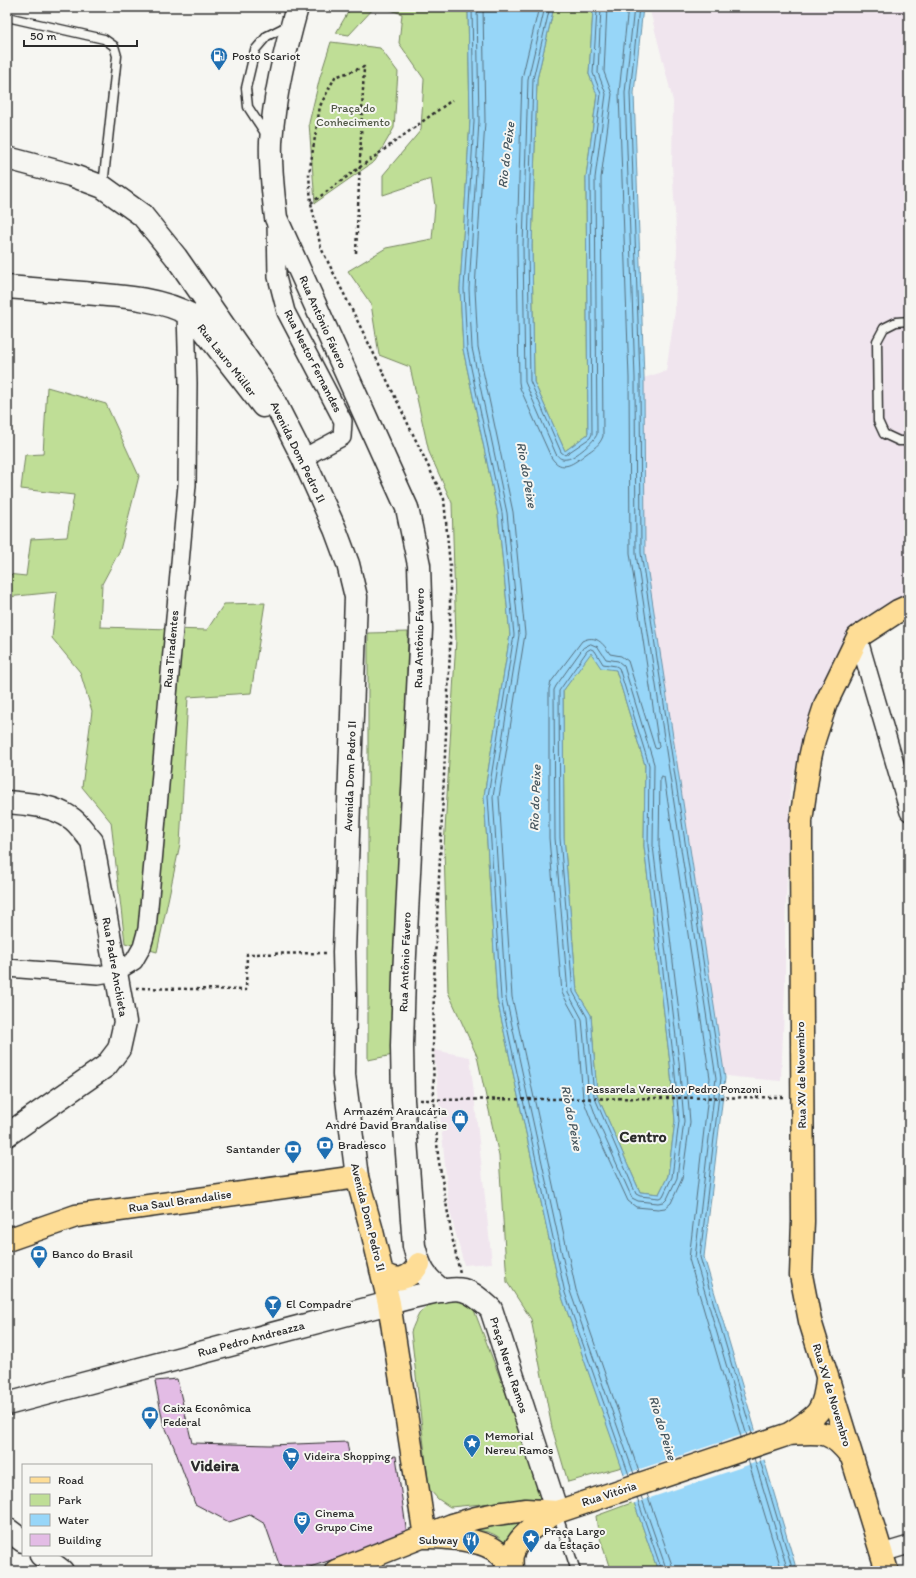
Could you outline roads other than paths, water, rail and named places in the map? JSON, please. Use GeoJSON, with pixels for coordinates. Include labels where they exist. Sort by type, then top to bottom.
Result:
{"type":"FeatureCollection","features":[{"type":"Feature","properties":{"kind":"main road","name":"Rua Antônio Fávero"},"geometry":{"type":"LineString","coordinates":[[295,15],[277,92],[271,143],[276,218],[407,508],[419,565],[421,629],[404,975],[402,1046],[404,1100],[414,1246],[419,1264],[430,1281],[443,1291]]}},
{"type":"Feature","properties":{"kind":"main road","name":"Avenida Dom Pedro II"},"geometry":{"type":"LineString","coordinates":[[7,158],[71,175],[103,187],[142,215],[176,257],[272,397],[303,458],[335,529],[348,564],[356,597],[344,952],[344,1075],[357,1177],[372,1231],[389,1303],[426,1537]]}},
{"type":"Feature","properties":{"kind":"main road","name":"Rua Lauro Müller"},"geometry":{"type":"LineString","coordinates":[[7,287],[120,296],[158,302],[193,316],[303,458]]}},
{"type":"Feature","properties":{"kind":"main road"},"geometry":{"type":"LineString","coordinates":[[858,636],[898,611],[909,606]]}},
{"type":"Feature","properties":{"kind":"main road","name":"Rua XV de Novembro"},"geometry":{"type":"LineString","coordinates":[[858,636],[826,703],[814,740],[801,821],[803,1221],[801,1275],[810,1321],[885,1562]]}},
{"type":"Feature","properties":{"kind":"main road","name":"Rua Padre Anchieta"},"geometry":{"type":"LineString","coordinates":[[7,802],[27,803],[53,809],[72,818],[92,841],[125,1022],[119,1049],[106,1066],[7,1135]]}},
{"type":"Feature","properties":{"kind":"main road","name":"Rua Saul Brandalise"},"geometry":{"type":"LineString","coordinates":[[7,1240],[76,1216],[357,1177]]}},
{"type":"Feature","properties":{"kind":"main road"},"geometry":{"type":"LineString","coordinates":[[381,1270],[387,1275],[397,1278],[407,1278],[413,1273],[419,1264]]}},
{"type":"Feature","properties":{"kind":"main road","name":"Rua Pedro Andreazza"},"geometry":{"type":"LineString","coordinates":[[7,1404],[389,1303],[443,1291],[464,1290],[474,1295],[491,1310]]}},
{"type":"Feature","properties":{"kind":"main road","name":"Praça Nereu Ramos"},"geometry":{"type":"LineString","coordinates":[[491,1310],[557,1512]]}},
{"type":"Feature","properties":{"kind":"main road","name":"Rua Vitória"},"geometry":{"type":"LineString","coordinates":[[782,1437],[807,1422],[818,1412],[825,1397],[827,1378]]}},
{"type":"Feature","properties":{"kind":"main road","name":"Rua Vitória"},"geometry":{"type":"LineString","coordinates":[[336,1571],[426,1537],[452,1525],[496,1514],[526,1510],[557,1512],[782,1437],[811,1433],[826,1434],[841,1443],[851,1456]]}},
{"type":"Feature","properties":{"kind":"main road"},"geometry":{"type":"LineString","coordinates":[[511,1571],[512,1556],[521,1539],[532,1528],[557,1512]]}},
{"type":"Feature","properties":{"kind":"main road"},"geometry":{"type":"LineString","coordinates":[[7,1529],[22,1540]]}},
{"type":"Feature","properties":{"kind":"main road"},"geometry":{"type":"LineString","coordinates":[[426,1537],[447,1538],[488,1545],[502,1556],[511,1571]]}},
{"type":"Feature","properties":{"kind":"main road"},"geometry":{"type":"LineString","coordinates":[[42,1556],[62,1571]]}},
{"type":"Feature","properties":{"kind":"street","name":"Rua Nestor Fernandes"},"geometry":{"type":"LineString","coordinates":[[276,218],[277,277],[286,312],[343,420],[342,437],[303,458]]}},
{"type":"Feature","properties":{"kind":"street","name":"Rua Tiradentes"},"geometry":{"type":"LineString","coordinates":[[117,980],[134,962],[142,948],[147,929],[186,485],[188,383],[186,312]]}},
{"type":"Feature","properties":{"kind":"street"},"geometry":{"type":"LineString","coordinates":[[858,636],[909,812]]}},
{"type":"Feature","properties":{"kind":"street"},"geometry":{"type":"LineString","coordinates":[[7,968],[98,975],[117,980]]}},
{"type":"Feature","properties":{"kind":"street"},"geometry":{"type":"LineString","coordinates":[[885,1562],[909,1545]]}},
{"type":"Feature","properties":{"kind":"lane"},"geometry":{"type":"LineString","coordinates":[[271,143],[248,107],[246,88],[255,50],[267,36],[295,15]]}},
{"type":"Feature","properties":{"kind":"lane"},"geometry":{"type":"LineString","coordinates":[[7,17],[104,39],[114,46],[117,56],[103,187]]}},
{"type":"Feature","properties":{"kind":"lane"},"geometry":{"type":"LineString","coordinates":[[909,321],[896,322],[884,328],[877,341],[878,421],[884,434],[899,441],[909,441]]}},
{"type":"Feature","properties":{"kind":"lane"},"geometry":{"type":"LineString","coordinates":[[557,1512],[576,1571]]}},
{"type":"Feature","properties":{"kind":"water","name":"Rio do Peixe"},"geometry":{"type":"Polygon","coordinates":[[[468,7],[554,7],[537,79],[532,246],[534,382],[565,451],[588,434],[586,177],[597,95],[589,74],[593,10],[590,7],[643,7],[634,93],[644,378],[645,553],[725,1078],[704,1257],[797,1571],[658,1571],[561,1294],[497,999],[484,796],[510,635],[498,514],[463,349],[460,289],[470,121],[468,7]],[[591,653],[563,691],[564,837],[577,992],[591,1015],[597,1095],[640,1192],[659,1194],[668,1176],[675,1121],[670,1063],[644,846],[645,765],[616,670],[601,668],[591,653]]]}},
{"type":"Feature","properties":{"kind":"place","name":"Posto Scariot"},"geometry":{"type":"Point","coordinates":[219,71]}},
{"type":"Feature","properties":{"kind":"place","name":"Armazém Araucária André David Brandalise"},"geometry":{"type":"Point","coordinates":[460,1133]}},
{"type":"Feature","properties":{"kind":"place","name":"Bradesco"},"geometry":{"type":"Point","coordinates":[325,1160]}},
{"type":"Feature","properties":{"kind":"place","name":"Santander"},"geometry":{"type":"Point","coordinates":[293,1164]}},
{"type":"Feature","properties":{"kind":"place","name":"Banco do Brasil"},"geometry":{"type":"Point","coordinates":[39,1269]}},
{"type":"Feature","properties":{"kind":"place","name":"El Compadre"},"geometry":{"type":"Point","coordinates":[273,1319]}},
{"type":"Feature","properties":{"kind":"place","name":"Caixa Econômica Federal"},"geometry":{"type":"Point","coordinates":[150,1430]}},
{"type":"Feature","properties":{"kind":"place","name":"Memorial Nereu Ramos"},"geometry":{"type":"Point","coordinates":[472,1458]}},
{"type":"Feature","properties":{"kind":"place","name":"Videira Shopping"},"geometry":{"type":"Point","coordinates":[291,1471]}},
{"type":"Feature","properties":{"kind":"place","name":"Cinema Grupo Cine"},"geometry":{"type":"Point","coordinates":[302,1535]}},
{"type":"Feature","properties":{"kind":"place","name":"Praça Largo da Estação"},"geometry":{"type":"Point","coordinates":[531,1553]}},
{"type":"Feature","properties":{"kind":"place","name":"Subway"},"geometry":{"type":"Point","coordinates":[471,1555]}},
{"type":"Feature","properties":{"kind":"district","name":"Centro"},"geometry":{"type":"Point","coordinates":[643,1136]}},
{"type":"Feature","properties":{"kind":"district","name":"Videira"},"geometry":{"type":"Point","coordinates":[215,1465]}},
{"type":"Feature","properties":{"kind":"park label","name":"Praça do Conhecimento"},"geometry":{"type":"Point","coordinates":[353,115]}}]}
